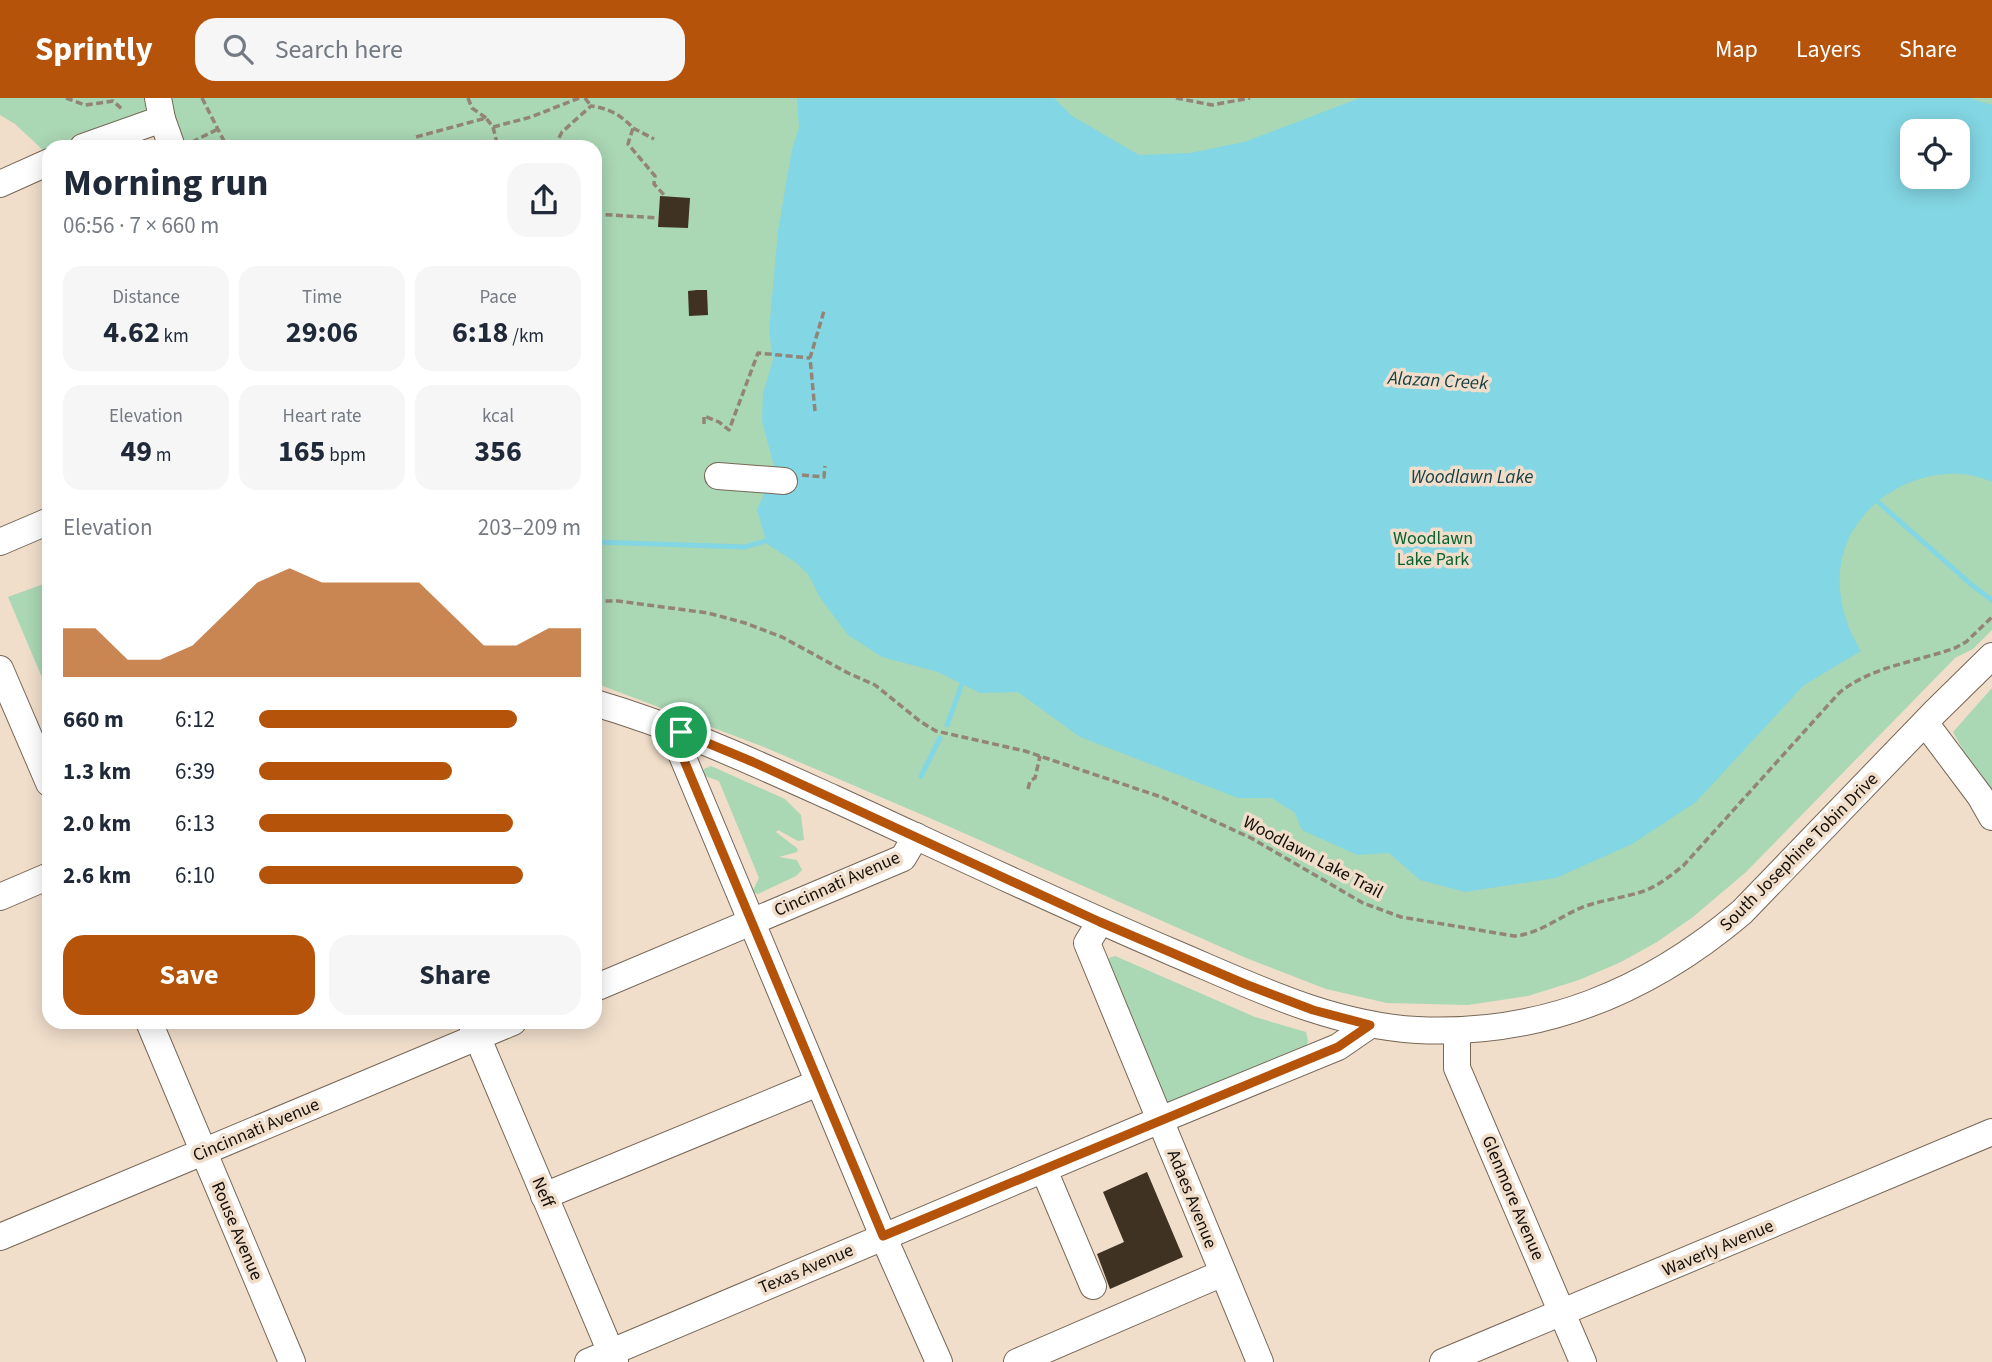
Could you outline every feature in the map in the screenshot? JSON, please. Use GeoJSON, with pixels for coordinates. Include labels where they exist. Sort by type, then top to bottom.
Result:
{"type":"FeatureCollection","features":[{"type":"Feature","properties":{"kind":"street"},"geometry":{"type":"LineString","coordinates":[[97,140],[160,108],[178,140]]}},
{"type":"Feature","properties":{"kind":"street"},"geometry":{"type":"LineString","coordinates":[[0,184],[42,165]]}},
{"type":"Feature","properties":{"kind":"street"},"geometry":{"type":"LineString","coordinates":[[718,476],[784,481]]}},
{"type":"Feature","properties":{"kind":"street"},"geometry":{"type":"LineString","coordinates":[[0,541],[42,523]]}},
{"type":"Feature","properties":{"kind":"street","name":"South Josephine Tobin Drive"},"geometry":{"type":"LineString","coordinates":[[602,706],[681,732],[916,836],[1100,922],[1313,1010],[1370,1025],[1457,1031],[1551,1016],[1592,1004],[1632,988],[1707,942],[1742,912],[1992,656]]}},
{"type":"Feature","properties":{"kind":"street"},"geometry":{"type":"LineString","coordinates":[[0,669],[42,767]]}},
{"type":"Feature","properties":{"kind":"street"},"geometry":{"type":"LineString","coordinates":[[1930,718],[1992,817]]}},
{"type":"Feature","properties":{"kind":"street"},"geometry":{"type":"LineString","coordinates":[[681,732],[681,753],[818,1083],[939,1362]]}},
{"type":"Feature","properties":{"kind":"street","name":"Cincinnati Avenue"},"geometry":{"type":"LineString","coordinates":[[602,985],[903,858],[916,836]]}},
{"type":"Feature","properties":{"kind":"street"},"geometry":{"type":"LineString","coordinates":[[0,897],[42,879]]}},
{"type":"Feature","properties":{"kind":"street","name":"Adaes Avenue"},"geometry":{"type":"LineString","coordinates":[[1100,922],[1087,943],[1260,1362]]}},
{"type":"Feature","properties":{"kind":"street","name":"Texas Avenue"},"geometry":{"type":"LineString","coordinates":[[604,1359],[883,1236],[1338,1047],[1370,1025]]}},
{"type":"Feature","properties":{"kind":"street","name":"Rouse Avenue"},"geometry":{"type":"LineString","coordinates":[[152,1029],[292,1362]]}},
{"type":"Feature","properties":{"kind":"street","name":"Cincinnati Avenue"},"geometry":{"type":"LineString","coordinates":[[0,1237],[204,1152],[474,1030]]}},
{"type":"Feature","properties":{"kind":"street","name":"Neff"},"geometry":{"type":"LineString","coordinates":[[474,1030],[544,1196],[604,1359]]}},
{"type":"Feature","properties":{"kind":"street","name":"Glenmore Avenue"},"geometry":{"type":"LineString","coordinates":[[1457,1031],[1457,1068],[1583,1362]]}},
{"type":"Feature","properties":{"kind":"street"},"geometry":{"type":"LineString","coordinates":[[544,1196],[818,1083]]}},
{"type":"Feature","properties":{"kind":"street","name":"Waverly Avenue"},"geometry":{"type":"LineString","coordinates":[[1443,1362],[1992,1132]]}},
{"type":"Feature","properties":{"kind":"street"},"geometry":{"type":"LineString","coordinates":[[1044,1170],[1093,1286]]}},
{"type":"Feature","properties":{"kind":"street"},"geometry":{"type":"LineString","coordinates":[[1017,1362],[1223,1273]]}},
{"type":"Feature","properties":{"kind":"path"},"geometry":{"type":"LineString","coordinates":[[66,98],[85,106],[113,101],[122,108],[127,118]]}},
{"type":"Feature","properties":{"kind":"path"},"geometry":{"type":"LineString","coordinates":[[202,98],[224,140]]}},
{"type":"Feature","properties":{"kind":"path"},"geometry":{"type":"LineString","coordinates":[[468,98],[472,108],[493,127],[496,140]]}},
{"type":"Feature","properties":{"kind":"path"},"geometry":{"type":"LineString","coordinates":[[493,127],[531,117],[579,98]]}},
{"type":"Feature","properties":{"kind":"path"},"geometry":{"type":"LineString","coordinates":[[585,98],[591,106]]}},
{"type":"Feature","properties":{"kind":"path"},"geometry":{"type":"LineString","coordinates":[[1175,98],[1212,106],[1250,98]]}},
{"type":"Feature","properties":{"kind":"path"},"geometry":{"type":"LineString","coordinates":[[558,140],[562,132],[591,106],[603,107],[623,117],[633,128],[654,139]]}},
{"type":"Feature","properties":{"kind":"path"},"geometry":{"type":"LineString","coordinates":[[417,140],[416,138],[486,118]]}},
{"type":"Feature","properties":{"kind":"path"},"geometry":{"type":"LineString","coordinates":[[633,128],[628,145],[655,176],[654,184],[666,197]]}},
{"type":"Feature","properties":{"kind":"path"},"geometry":{"type":"LineString","coordinates":[[193,140],[218,129]]}},
{"type":"Feature","properties":{"kind":"path"},"geometry":{"type":"LineString","coordinates":[[602,214],[659,218]]}},
{"type":"Feature","properties":{"kind":"path"},"geometry":{"type":"LineString","coordinates":[[815,411],[810,358],[824,310]]}},
{"type":"Feature","properties":{"kind":"path"},"geometry":{"type":"LineString","coordinates":[[704,424],[704,416],[729,430],[758,353],[810,358]]}},
{"type":"Feature","properties":{"kind":"path","name":"Woodlawn Lake Trail"},"geometry":{"type":"LineString","coordinates":[[602,601],[708,613],[745,623],[782,637],[875,685],[936,731],[1040,756],[1164,798],[1251,838],[1363,903],[1401,917],[1514,936],[1526,935],[1585,906],[1643,892],[1661,883],[1683,866],[1839,693],[1869,674],[1955,648],[1974,635],[1992,617]]}},
{"type":"Feature","properties":{"kind":"path"},"geometry":{"type":"LineString","coordinates":[[1028,789],[1030,781],[1035,778],[1040,756]]}},
{"type":"Feature","properties":{"kind":"green space","name":"Woodlawn Lake"},"geometry":{"type":"Polygon","coordinates":[[[0,98],[1992,98],[1992,630],[1973,649],[1955,658],[1746,872],[1693,917],[1657,942],[1621,962],[1579,980],[1528,996],[1468,1005],[1387,1003],[1326,989],[1246,958],[764,747],[602,686],[602,140],[184,140],[173,115],[91,132],[71,140],[42,140],[42,149],[15,124],[0,115],[0,98]]]}},
{"type":"Feature","properties":{"kind":"green space"},"geometry":{"type":"Polygon","coordinates":[[[42,585],[42,677],[8,597],[42,585]]]}},
{"type":"Feature","properties":{"kind":"green space"},"geometry":{"type":"Polygon","coordinates":[[[1992,688],[1992,801],[1953,732],[1992,688]]]}},
{"type":"Feature","properties":{"kind":"green space"},"geometry":{"type":"Polygon","coordinates":[[[711,766],[785,799],[801,815],[804,840],[798,841],[778,830],[776,832],[798,849],[797,852],[779,857],[797,860],[802,870],[796,876],[758,894],[752,892],[759,878],[719,781],[702,775],[704,769],[711,766]]]}},
{"type":"Feature","properties":{"kind":"green space"},"geometry":{"type":"Polygon","coordinates":[[[1115,956],[1255,1017],[1306,1032],[1306,1047],[1168,1105],[1163,1103],[1106,964],[1109,958],[1115,956]]]}},
{"type":"Feature","properties":{"kind":"water","name":"Woodlawn Lake"},"geometry":{"type":"Polygon","coordinates":[[[797,98],[1054,98],[1072,116],[1139,155],[1190,153],[1244,142],[1360,98],[1969,98],[1992,105],[1992,482],[1969,475],[1945,474],[1921,479],[1898,488],[1878,502],[1861,519],[1848,540],[1841,563],[1840,586],[1846,620],[1861,651],[1804,685],[1696,802],[1632,844],[1556,878],[1465,892],[1420,880],[1389,853],[1357,855],[1302,830],[1295,813],[1272,798],[1238,798],[1080,737],[1018,692],[980,693],[938,672],[882,657],[848,635],[821,599],[808,574],[767,544],[757,510],[775,470],[762,421],[763,393],[773,360],[769,330],[778,231],[792,149],[799,128],[797,98]]]}},
{"type":"Feature","properties":{"kind":"building"},"geometry":{"type":"Polygon","coordinates":[[[660,196],[690,198],[688,228],[658,227],[660,196]]]}},
{"type":"Feature","properties":{"kind":"building"},"geometry":{"type":"Polygon","coordinates":[[[707,290],[708,315],[689,316],[688,291],[707,290]]]}},
{"type":"Feature","properties":{"kind":"building"},"geometry":{"type":"Polygon","coordinates":[[[1147,1172],[1183,1257],[1110,1289],[1097,1254],[1124,1242],[1103,1192],[1147,1172]]]}},
{"type":"Feature","properties":{"kind":"waterway","name":"Alazan Creek"},"geometry":{"type":"LineString","coordinates":[[1878,502],[1992,600]]}},
{"type":"Feature","properties":{"kind":"waterway"},"geometry":{"type":"LineString","coordinates":[[602,542],[745,547],[772,539]]}},
{"type":"Feature","properties":{"kind":"waterway"},"geometry":{"type":"LineString","coordinates":[[947,725],[962,684]]}},
{"type":"Feature","properties":{"kind":"waterway"},"geometry":{"type":"LineString","coordinates":[[921,776],[940,738]]}},
{"type":"Feature","properties":{"kind":"route"},"geometry":{"type":"LineString","coordinates":[[681,732],[753,762],[1100,922],[1245,984],[1313,1010],[1370,1025],[1338,1047],[883,1236],[681,753],[681,732]]}},
{"type":"Feature","properties":{"kind":"park label","name":"Woodlawn Lake Park"},"geometry":{"type":"Point","coordinates":[1433,548]}}]}
